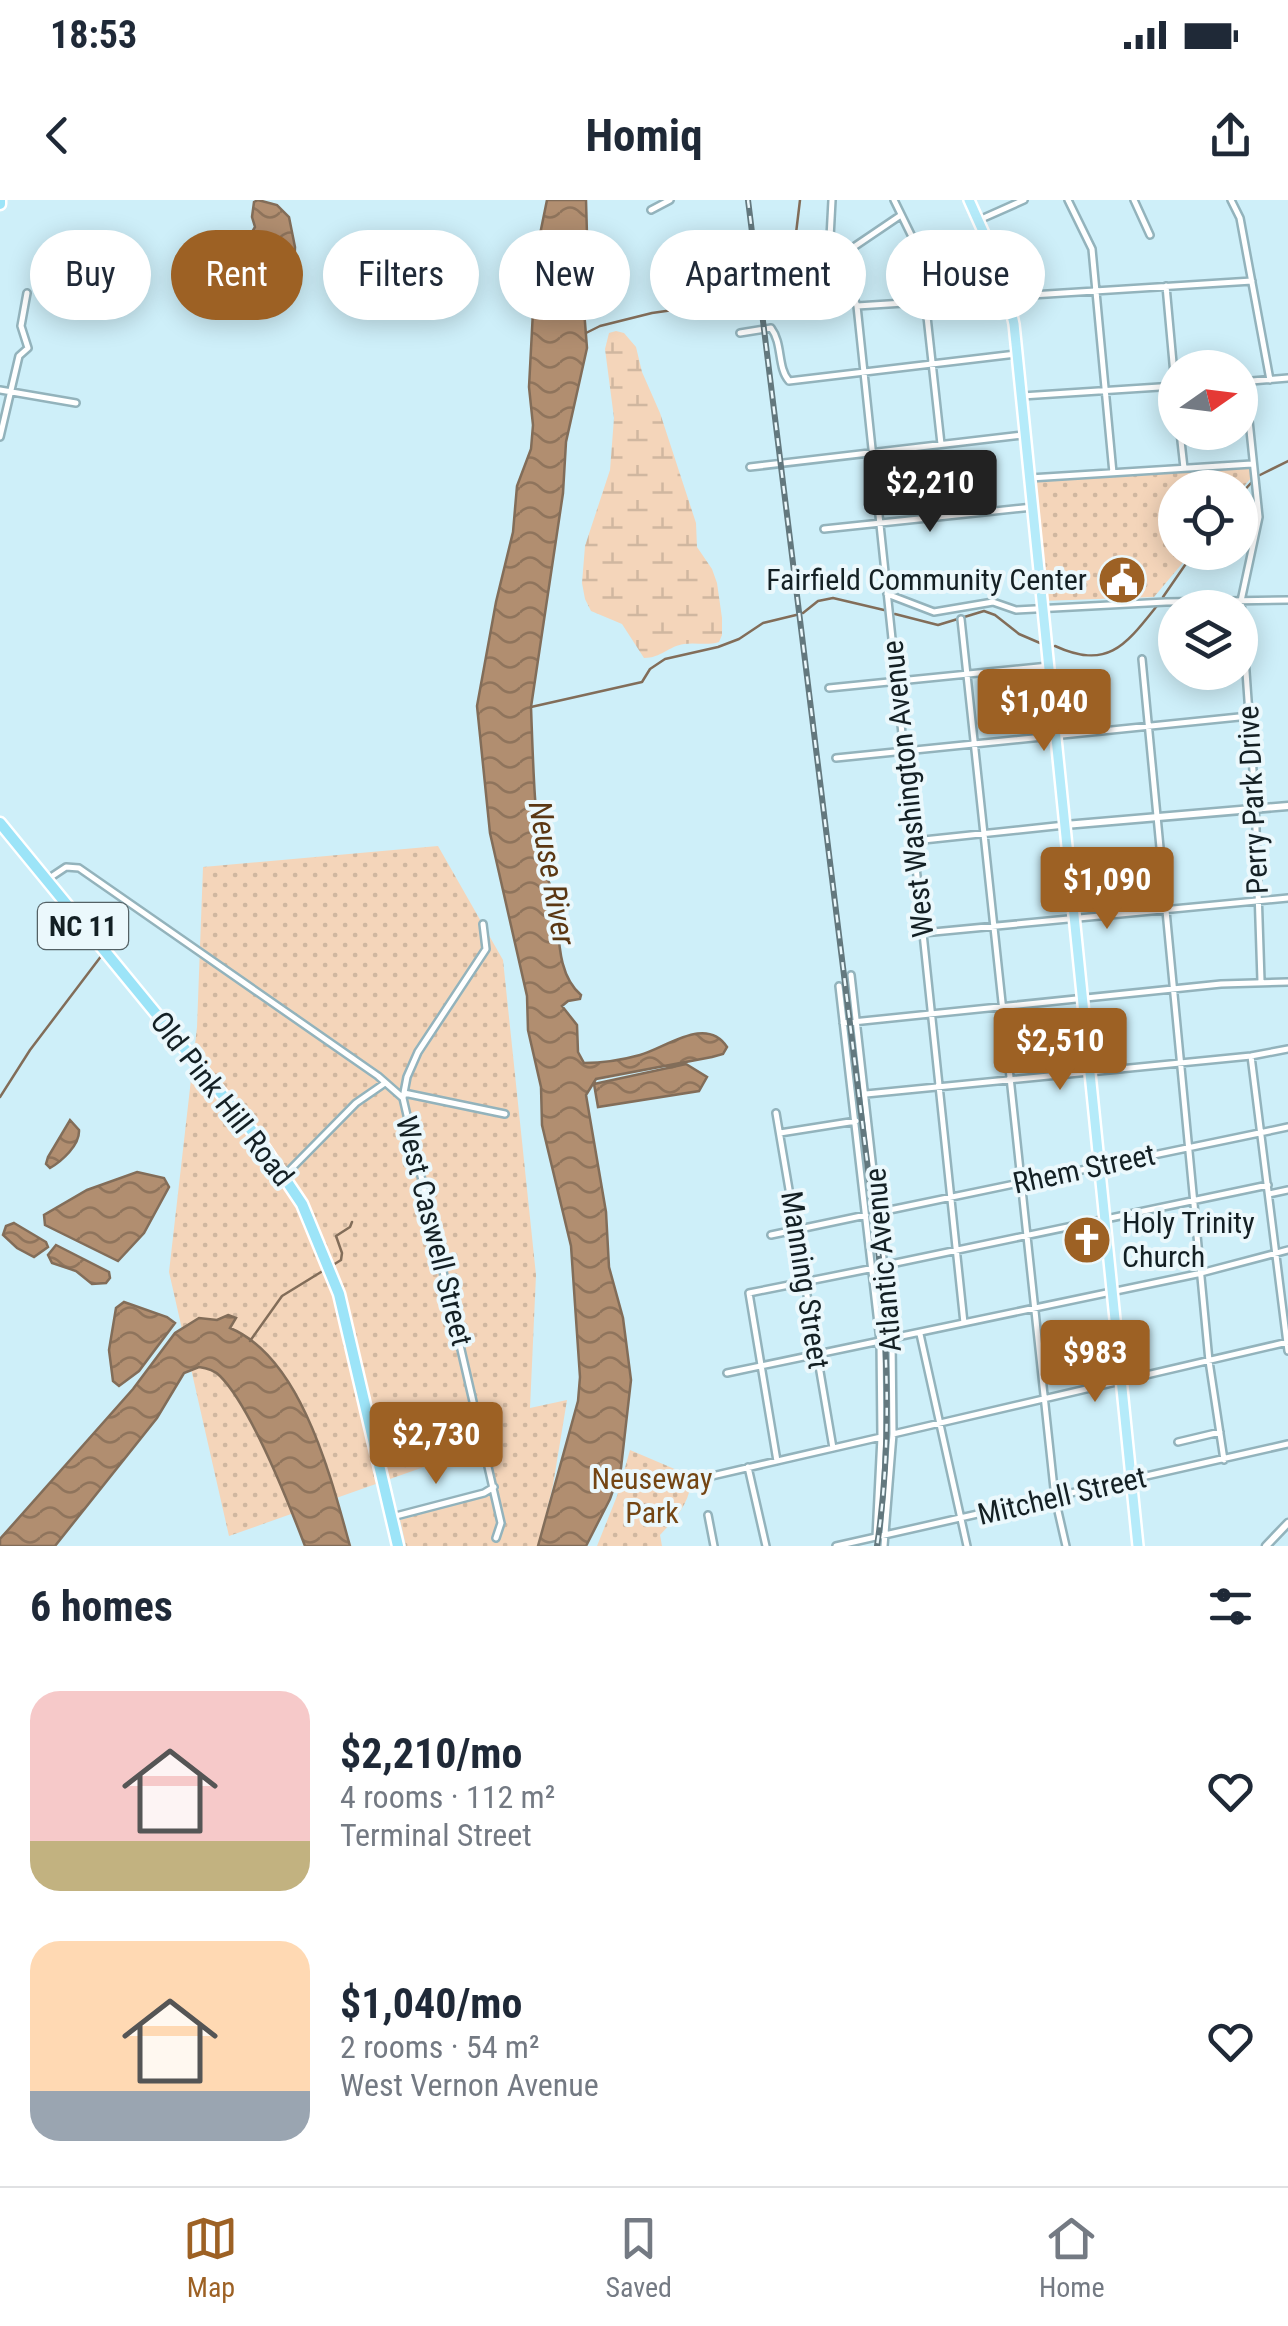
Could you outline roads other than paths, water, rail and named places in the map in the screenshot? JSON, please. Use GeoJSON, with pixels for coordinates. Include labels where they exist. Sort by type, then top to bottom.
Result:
{"type":"FeatureCollection","features":[{"type":"Feature","properties":{"kind":"highway","name":"Old Pink Hill Road"},"geometry":{"type":"LineString","coordinates":[[0,823],[285,1175],[332,1273],[398,1546]]}},
{"type":"Feature","properties":{"kind":"highway","name":"Old Pink Hill Road"},"geometry":{"type":"LineString","coordinates":[[0,834],[28,860]]}},
{"type":"Feature","properties":{"kind":"main road"},"geometry":{"type":"LineString","coordinates":[[969,200],[983,230]]}},
{"type":"Feature","properties":{"kind":"main road"},"geometry":{"type":"LineString","coordinates":[[1013,320],[1138,1546]]}},
{"type":"Feature","properties":{"kind":"street"},"geometry":{"type":"LineString","coordinates":[[651,210],[670,200]]}},
{"type":"Feature","properties":{"kind":"street","name":"West Washington Avenue"},"geometry":{"type":"LineString","coordinates":[[830,230],[832,200]]}},
{"type":"Feature","properties":{"kind":"street"},"geometry":{"type":"LineString","coordinates":[[894,200],[909,230]]}},
{"type":"Feature","properties":{"kind":"street"},"geometry":{"type":"LineString","coordinates":[[979,220],[1024,200]]}},
{"type":"Feature","properties":{"kind":"street"},"geometry":{"type":"LineString","coordinates":[[1068,200],[1092,249],[1113,473]]}},
{"type":"Feature","properties":{"kind":"street"},"geometry":{"type":"LineString","coordinates":[[1144,200],[1135,202],[1150,235]]}},
{"type":"Feature","properties":{"kind":"street"},"geometry":{"type":"LineString","coordinates":[[1231,200],[1240,218],[1270,380]]}},
{"type":"Feature","properties":{"kind":"street"},"geometry":{"type":"LineString","coordinates":[[866,239],[902,215]]}},
{"type":"Feature","properties":{"kind":"street"},"geometry":{"type":"LineString","coordinates":[[1045,293],[1252,281]]}},
{"type":"Feature","properties":{"kind":"street"},"geometry":{"type":"LineString","coordinates":[[1166,286],[1172,350]]}},
{"type":"Feature","properties":{"kind":"street"},"geometry":{"type":"LineString","coordinates":[[0,438],[18,356],[28,348],[21,326],[27,293]]}},
{"type":"Feature","properties":{"kind":"street","name":"West Washington Avenue"},"geometry":{"type":"LineString","coordinates":[[858,320],[964,1323]]}},
{"type":"Feature","properties":{"kind":"street"},"geometry":{"type":"LineString","coordinates":[[928,320],[941,444]]}},
{"type":"Feature","properties":{"kind":"street"},"geometry":{"type":"LineString","coordinates":[[740,333],[770,328],[774,331],[784,375],[789,381],[1018,354]]}},
{"type":"Feature","properties":{"kind":"street"},"geometry":{"type":"LineString","coordinates":[[1258,381],[1288,378]]}},
{"type":"Feature","properties":{"kind":"street"},"geometry":{"type":"LineString","coordinates":[[1022,396],[1158,387]]}},
{"type":"Feature","properties":{"kind":"street"},"geometry":{"type":"LineString","coordinates":[[0,390],[76,402]]}},
{"type":"Feature","properties":{"kind":"street"},"geometry":{"type":"LineString","coordinates":[[750,467],[1026,435]]}},
{"type":"Feature","properties":{"kind":"street"},"geometry":{"type":"LineString","coordinates":[[1182,450],[1184,468]]}},
{"type":"Feature","properties":{"kind":"street","name":"Perry Park Drive"},"geometry":{"type":"LineString","coordinates":[[1244,590],[1259,521],[1251,450]]}},
{"type":"Feature","properties":{"kind":"street"},"geometry":{"type":"LineString","coordinates":[[1030,478],[1253,464]]}},
{"type":"Feature","properties":{"kind":"street"},"geometry":{"type":"LineString","coordinates":[[824,529],[1033,507]]}},
{"type":"Feature","properties":{"kind":"street"},"geometry":{"type":"LineString","coordinates":[[887,594],[934,612],[993,602],[1016,610],[1158,603]]}},
{"type":"Feature","properties":{"kind":"street"},"geometry":{"type":"LineString","coordinates":[[1258,601],[1288,600]]}},
{"type":"Feature","properties":{"kind":"street"},"geometry":{"type":"LineString","coordinates":[[961,619],[1055,1498],[1066,1546]]}},
{"type":"Feature","properties":{"kind":"street"},"geometry":{"type":"LineString","coordinates":[[1142,659],[1209,1360],[1224,1460]]}},
{"type":"Feature","properties":{"kind":"street"},"geometry":{"type":"LineString","coordinates":[[829,688],[1049,666]]}},
{"type":"Feature","properties":{"kind":"street","name":"Perry Park Drive"},"geometry":{"type":"LineString","coordinates":[[1247,690],[1261,981]]}},
{"type":"Feature","properties":{"kind":"street"},"geometry":{"type":"LineString","coordinates":[[836,758],[1249,716]]}},
{"type":"Feature","properties":{"kind":"street"},"geometry":{"type":"LineString","coordinates":[[914,840],[1288,806]]}},
{"type":"Feature","properties":{"kind":"street","name":"West Caswell Street"},"geometry":{"type":"LineString","coordinates":[[46,881],[62,869],[74,867],[403,1095],[494,1487],[501,1523],[496,1538]]}},
{"type":"Feature","properties":{"kind":"street"},"geometry":{"type":"LineString","coordinates":[[923,933],[1288,898]]}},
{"type":"Feature","properties":{"kind":"street"},"geometry":{"type":"LineString","coordinates":[[483,924],[486,950],[418,1052],[403,1095],[505,1114]]}},
{"type":"Feature","properties":{"kind":"street","name":"Atlantic Avenue"},"geometry":{"type":"LineString","coordinates":[[851,975],[892,1338],[893,1434],[884,1546]]}},
{"type":"Feature","properties":{"kind":"street"},"geometry":{"type":"LineString","coordinates":[[843,1023],[1261,981],[1288,982]]}},
{"type":"Feature","properties":{"kind":"street","name":"Atlantic Avenue"},"geometry":{"type":"LineString","coordinates":[[838,986],[880,1341],[876,1537]]}},
{"type":"Feature","properties":{"kind":"street"},"geometry":{"type":"LineString","coordinates":[[866,1094],[1251,1056],[1288,1049]]}},
{"type":"Feature","properties":{"kind":"street"},"geometry":{"type":"LineString","coordinates":[[1251,1056],[1288,1351]]}},
{"type":"Feature","properties":{"kind":"street"},"geometry":{"type":"LineString","coordinates":[[285,1175],[356,1104],[386,1082]]}},
{"type":"Feature","properties":{"kind":"street","name":"Manning Street"},"geometry":{"type":"LineString","coordinates":[[776,1113],[832,1448]]}},
{"type":"Feature","properties":{"kind":"street"},"geometry":{"type":"LineString","coordinates":[[780,1133],[856,1121]]}},
{"type":"Feature","properties":{"kind":"street","name":"Rhem Street"},"geometry":{"type":"LineString","coordinates":[[880,1212],[1288,1127]]}},
{"type":"Feature","properties":{"kind":"street"},"geometry":{"type":"LineString","coordinates":[[886,1265],[1268,1186]]}},
{"type":"Feature","properties":{"kind":"street"},"geometry":{"type":"LineString","coordinates":[[1269,1194],[1288,1190]]}},
{"type":"Feature","properties":{"kind":"street"},"geometry":{"type":"LineString","coordinates":[[772,1235],[867,1215]]}},
{"type":"Feature","properties":{"kind":"street"},"geometry":{"type":"LineString","coordinates":[[892,1338],[1288,1250]]}},
{"type":"Feature","properties":{"kind":"street"},"geometry":{"type":"LineString","coordinates":[[777,1461],[749,1293],[874,1268]]}},
{"type":"Feature","properties":{"kind":"street"},"geometry":{"type":"LineString","coordinates":[[919,1333],[967,1546]]}},
{"type":"Feature","properties":{"kind":"street"},"geometry":{"type":"LineString","coordinates":[[728,1373],[880,1341]]}},
{"type":"Feature","properties":{"kind":"street"},"geometry":{"type":"LineString","coordinates":[[893,1434],[1288,1342]]}},
{"type":"Feature","properties":{"kind":"street"},"geometry":{"type":"LineString","coordinates":[[1178,1442],[1220,1432]]}},
{"type":"Feature","properties":{"kind":"street"},"geometry":{"type":"LineString","coordinates":[[700,1479],[881,1437]]}},
{"type":"Feature","properties":{"kind":"street","name":"Mitchell Street"},"geometry":{"type":"LineString","coordinates":[[836,1546],[1288,1444]]}},
{"type":"Feature","properties":{"kind":"street"},"geometry":{"type":"LineString","coordinates":[[748,1467],[766,1546]]}},
{"type":"Feature","properties":{"kind":"street"},"geometry":{"type":"LineString","coordinates":[[391,1517],[494,1487]]}},
{"type":"Feature","properties":{"kind":"street"},"geometry":{"type":"LineString","coordinates":[[708,1516],[714,1546]]}},
{"type":"Feature","properties":{"kind":"street"},"geometry":{"type":"LineString","coordinates":[[1269,1545],[1288,1524]]}},
{"type":"Feature","properties":{"kind":"water","name":"Neuse River"},"geometry":{"type":"Polygon","coordinates":[[[547,200],[586,200],[587,230],[541,230],[547,200]]]}},
{"type":"Feature","properties":{"kind":"water"},"geometry":{"type":"Polygon","coordinates":[[[254,202],[277,205],[289,217],[292,230],[254,230],[254,202]]]}},
{"type":"Feature","properties":{"kind":"water","name":"Neuse River"},"geometry":{"type":"Polygon","coordinates":[[[533,320],[585,320],[587,348],[566,442],[563,493],[531,707],[542,864],[554,896],[563,963],[581,995],[562,1006],[577,1025],[578,1052],[584,1063],[633,1057],[697,1034],[718,1038],[727,1047],[723,1054],[712,1057],[596,1079],[586,1095],[606,1212],[609,1267],[623,1318],[631,1380],[621,1468],[586,1546],[538,1546],[578,1401],[580,1377],[571,1246],[542,1125],[541,1087],[528,1030],[527,996],[490,833],[477,706],[513,532],[517,486],[531,449],[533,320]]]}},
{"type":"Feature","properties":{"kind":"water"},"geometry":{"type":"Polygon","coordinates":[[[686,1064],[707,1077],[699,1091],[598,1107],[594,1084],[686,1064]]]}},
{"type":"Feature","properties":{"kind":"water"},"geometry":{"type":"Polygon","coordinates":[[[70,1120],[79,1130],[77,1141],[50,1168],[46,1164],[48,1157],[70,1120]]]}},
{"type":"Feature","properties":{"kind":"water"},"geometry":{"type":"Polygon","coordinates":[[[137,1172],[164,1178],[169,1187],[144,1233],[118,1261],[45,1225],[44,1215],[87,1190],[137,1172]]]}},
{"type":"Feature","properties":{"kind":"water"},"geometry":{"type":"Polygon","coordinates":[[[14,1223],[48,1247],[34,1257],[17,1248],[3,1235],[6,1226],[14,1223]]]}},
{"type":"Feature","properties":{"kind":"water"},"geometry":{"type":"Polygon","coordinates":[[[56,1245],[109,1272],[110,1278],[106,1283],[92,1284],[76,1271],[52,1263],[48,1255],[56,1245]]]}},
{"type":"Feature","properties":{"kind":"water"},"geometry":{"type":"Polygon","coordinates":[[[124,1302],[175,1323],[139,1371],[119,1386],[113,1381],[109,1350],[116,1308],[124,1302]]]}},
{"type":"Feature","properties":{"kind":"water"},"geometry":{"type":"Polygon","coordinates":[[[228,1315],[236,1318],[230,1328],[255,1343],[295,1392],[323,1455],[350,1546],[305,1546],[244,1410],[220,1376],[199,1367],[184,1373],[157,1418],[55,1546],[0,1546],[0,1539],[133,1389],[175,1333],[199,1318],[217,1320],[228,1315]]]}},
{"type":"Feature","properties":{"kind":"waterway"},"geometry":{"type":"LineString","coordinates":[[796,230],[800,200]]}},
{"type":"Feature","properties":{"kind":"waterway"},"geometry":{"type":"LineString","coordinates":[[586,333],[650,314]]}},
{"type":"Feature","properties":{"kind":"waterway"},"geometry":{"type":"LineString","coordinates":[[1260,475],[1288,461]]}},
{"type":"Feature","properties":{"kind":"waterway"},"geometry":{"type":"LineString","coordinates":[[1168,590],[1182,570]]}},
{"type":"Feature","properties":{"kind":"waterway"},"geometry":{"type":"LineString","coordinates":[[803,613],[818,601],[833,598],[884,610]]}},
{"type":"Feature","properties":{"kind":"waterway"},"geometry":{"type":"LineString","coordinates":[[1055,646],[1088,656],[1113,650],[1156,607]]}},
{"type":"Feature","properties":{"kind":"waterway"},"geometry":{"type":"LineString","coordinates":[[895,614],[938,625],[984,611],[1040,643]]}},
{"type":"Feature","properties":{"kind":"waterway"},"geometry":{"type":"LineString","coordinates":[[531,707],[642,682],[650,669],[665,659],[718,647],[763,623],[796,615]]}},
{"type":"Feature","properties":{"kind":"waterway"},"geometry":{"type":"LineString","coordinates":[[107,949],[127,928]]}},
{"type":"Feature","properties":{"kind":"waterway"},"geometry":{"type":"LineString","coordinates":[[0,1097],[30,1050],[102,955]]}},
{"type":"Feature","properties":{"kind":"waterway"},"geometry":{"type":"LineString","coordinates":[[333,1265],[341,1260],[342,1253],[336,1236],[352,1222]]}},
{"type":"Feature","properties":{"kind":"waterway"},"geometry":{"type":"LineString","coordinates":[[250,1341],[282,1296],[326,1269]]}},
{"type":"Feature","properties":{"kind":"railway"},"geometry":{"type":"LineString","coordinates":[[748,200],[880,1266],[887,1406],[877,1546]]}},
{"type":"Feature","properties":{"kind":"place","name":"Fairfield Community Center"},"geometry":{"type":"Point","coordinates":[1122,580]}},
{"type":"Feature","properties":{"kind":"place","name":"Holy Trinity Church"},"geometry":{"type":"Point","coordinates":[1087,1240]}},
{"type":"Feature","properties":{"kind":"park label","name":"Neuseway Park"},"geometry":{"type":"Point","coordinates":[652,1496]}}]}
